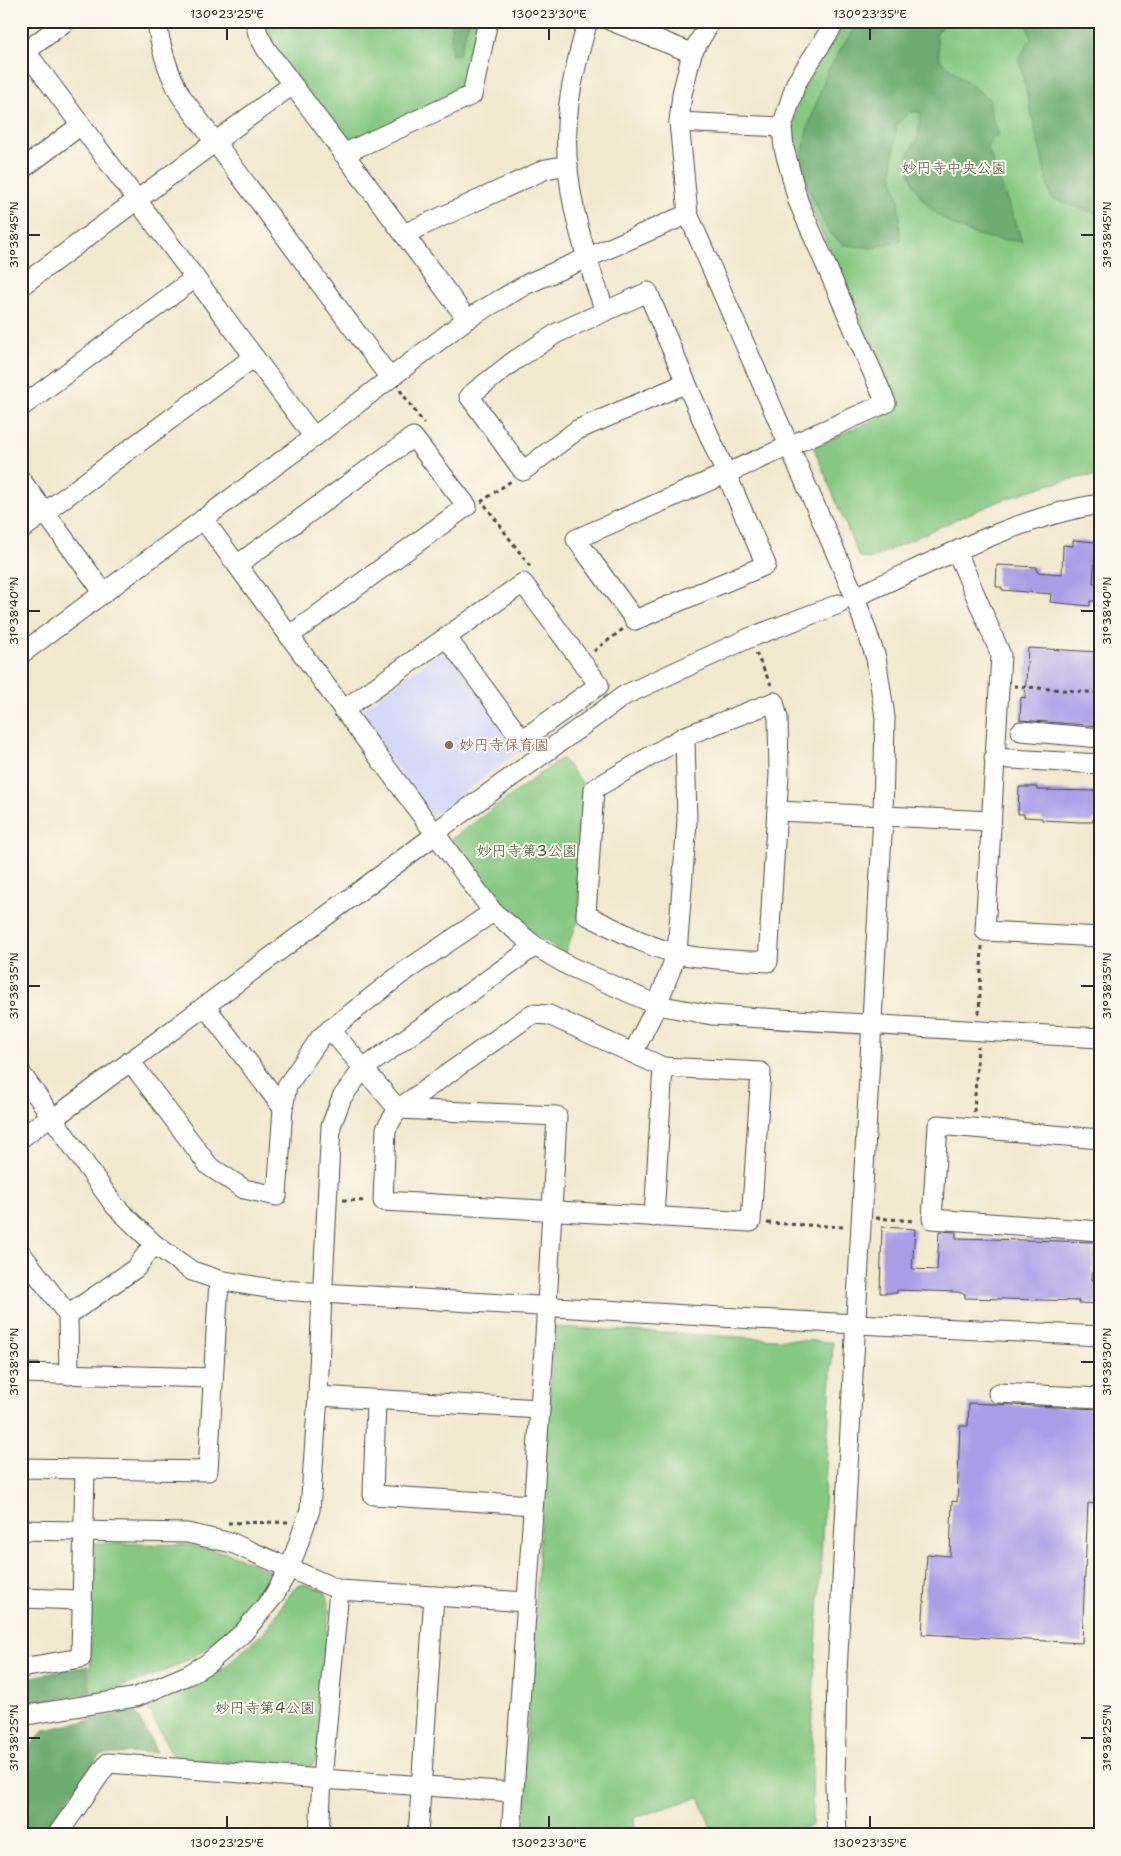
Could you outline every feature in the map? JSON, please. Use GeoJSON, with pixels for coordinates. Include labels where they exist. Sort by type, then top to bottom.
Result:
{"type":"FeatureCollection","features":[{"type":"Feature","properties":{"kind":"street"},"geometry":{"type":"LineString","coordinates":[[66,21],[23,50],[314,437]]}},
{"type":"Feature","properties":{"kind":"street"},"geometry":{"type":"LineString","coordinates":[[157,21],[159,39],[168,71],[181,96],[390,378]]}},
{"type":"Feature","properties":{"kind":"street"},"geometry":{"type":"LineString","coordinates":[[255,21],[258,34],[266,49],[467,319]]}},
{"type":"Feature","properties":{"kind":"street"},"geometry":{"type":"LineString","coordinates":[[343,154],[472,95],[488,21]]}},
{"type":"Feature","properties":{"kind":"street"},"geometry":{"type":"LineString","coordinates":[[588,21],[576,61],[569,104],[568,165],[574,212],[586,257],[605,311]]}},
{"type":"Feature","properties":{"kind":"street"},"geometry":{"type":"LineString","coordinates":[[611,21],[692,53]]}},
{"type":"Feature","properties":{"kind":"street"},"geometry":{"type":"LineString","coordinates":[[710,21],[692,53],[682,94],[679,122],[688,214],[790,446],[847,600],[876,658],[885,717],[883,816],[836,1672],[835,1785],[837,1835]]}},
{"type":"Feature","properties":{"kind":"street"},"geometry":{"type":"LineString","coordinates":[[684,384],[577,430],[523,471],[469,396],[514,361],[558,333],[648,292],[684,384],[727,473],[766,565],[635,620],[576,539],[727,473],[790,446],[886,403],[798,201],[786,164],[782,127],[796,83],[836,21]]}},
{"type":"Feature","properties":{"kind":"street"},"geometry":{"type":"LineString","coordinates":[[21,286],[292,84]]}},
{"type":"Feature","properties":{"kind":"street"},"geometry":{"type":"LineString","coordinates":[[679,122],[782,127]]}},
{"type":"Feature","properties":{"kind":"street"},"geometry":{"type":"LineString","coordinates":[[21,170],[81,125]]}},
{"type":"Feature","properties":{"kind":"street"},"geometry":{"type":"LineString","coordinates":[[404,234],[546,169],[568,165]]}},
{"type":"Feature","properties":{"kind":"street"},"geometry":{"type":"LineString","coordinates":[[21,654],[314,437],[467,319],[527,284],[688,214]]}},
{"type":"Feature","properties":{"kind":"street"},"geometry":{"type":"LineString","coordinates":[[21,407],[195,278]]}},
{"type":"Feature","properties":{"kind":"street"},"geometry":{"type":"LineString","coordinates":[[21,530],[254,357]]}},
{"type":"Feature","properties":{"kind":"street"},"geometry":{"type":"LineString","coordinates":[[237,565],[413,438],[467,506],[289,636]]}},
{"type":"Feature","properties":{"kind":"street"},"geometry":{"type":"LineString","coordinates":[[21,480],[104,593]]}},
{"type":"Feature","properties":{"kind":"street"},"geometry":{"type":"LineString","coordinates":[[21,1138],[205,1006],[611,703],[666,675],[749,638],[847,600],[1022,524],[1072,509],[1100,504]]}},
{"type":"Feature","properties":{"kind":"street"},"geometry":{"type":"LineString","coordinates":[[203,519],[493,912],[535,946],[569,966],[657,1005],[712,1015],[1100,1038]]}},
{"type":"Feature","properties":{"kind":"street"},"geometry":{"type":"LineString","coordinates":[[957,552],[1000,656],[985,930],[1100,937]]}},
{"type":"Feature","properties":{"kind":"street"},"geometry":{"type":"LineString","coordinates":[[344,710],[523,583],[599,685],[522,740],[447,638]]}},
{"type":"Feature","properties":{"kind":"street"},"geometry":{"type":"LineString","coordinates":[[774,702],[778,718],[777,811],[768,962],[700,958],[677,954],[652,945],[586,915],[594,788],[685,736],[774,702]]}},
{"type":"Feature","properties":{"kind":"street"},"geometry":{"type":"LineString","coordinates":[[1021,731],[1100,738]]}},
{"type":"Feature","properties":{"kind":"street"},"geometry":{"type":"LineString","coordinates":[[1068,762],[1070,735]]}},
{"type":"Feature","properties":{"kind":"street"},"geometry":{"type":"LineString","coordinates":[[633,1053],[657,1005],[677,954],[687,821],[685,736]]}},
{"type":"Feature","properties":{"kind":"street"},"geometry":{"type":"LineString","coordinates":[[994,758],[1100,764]]}},
{"type":"Feature","properties":{"kind":"street"},"geometry":{"type":"LineString","coordinates":[[777,811],[991,821]]}},
{"type":"Feature","properties":{"kind":"street"},"geometry":{"type":"LineString","coordinates":[[130,1061],[209,1166],[244,1189],[277,1196],[283,1108],[287,1086],[321,1037],[401,974],[493,912]]}},
{"type":"Feature","properties":{"kind":"street"},"geometry":{"type":"LineString","coordinates":[[21,1716],[136,1697],[188,1675],[208,1663],[243,1633],[273,1597],[290,1567],[310,1510],[318,1396],[331,1126],[342,1096],[363,1069],[535,946]]}},
{"type":"Feature","properties":{"kind":"street"},"geometry":{"type":"LineString","coordinates":[[205,1006],[283,1108]]}},
{"type":"Feature","properties":{"kind":"street"},"geometry":{"type":"LineString","coordinates":[[532,1014],[549,1015],[633,1053],[663,1066],[761,1072],[751,1222],[383,1201],[386,1129],[398,1109],[532,1014]]}},
{"type":"Feature","properties":{"kind":"street"},"geometry":{"type":"LineString","coordinates":[[330,1030],[398,1109],[558,1116],[511,1835]]}},
{"type":"Feature","properties":{"kind":"street"},"geometry":{"type":"LineString","coordinates":[[654,1217],[663,1066]]}},
{"type":"Feature","properties":{"kind":"street"},"geometry":{"type":"LineString","coordinates":[[21,1074],[53,1116],[114,1205],[154,1244],[192,1271],[219,1280],[272,1289],[322,1288],[547,1305],[1100,1336]]}},
{"type":"Feature","properties":{"kind":"street"},"geometry":{"type":"LineString","coordinates":[[1100,1140],[938,1125],[932,1219],[1100,1231]]}},
{"type":"Feature","properties":{"kind":"street"},"geometry":{"type":"LineString","coordinates":[[68,1315],[136,1268],[154,1244]]}},
{"type":"Feature","properties":{"kind":"street"},"geometry":{"type":"LineString","coordinates":[[21,1253],[68,1315],[69,1375]]}},
{"type":"Feature","properties":{"kind":"street"},"geometry":{"type":"LineString","coordinates":[[21,1468],[208,1471],[219,1280]]}},
{"type":"Feature","properties":{"kind":"street"},"geometry":{"type":"LineString","coordinates":[[21,1373],[213,1378]]}},
{"type":"Feature","properties":{"kind":"street"},"geometry":{"type":"LineString","coordinates":[[998,1393],[1100,1398]]}},
{"type":"Feature","properties":{"kind":"street"},"geometry":{"type":"LineString","coordinates":[[318,1396],[540,1409]]}},
{"type":"Feature","properties":{"kind":"street"},"geometry":{"type":"LineString","coordinates":[[376,1400],[373,1496],[533,1506]]}},
{"type":"Feature","properties":{"kind":"street"},"geometry":{"type":"LineString","coordinates":[[21,1668],[81,1658],[85,1469]]}},
{"type":"Feature","properties":{"kind":"street"},"geometry":{"type":"LineString","coordinates":[[21,1530],[187,1533],[208,1536],[232,1543],[339,1590],[527,1602]]}},
{"type":"Feature","properties":{"kind":"street"},"geometry":{"type":"LineString","coordinates":[[319,1835],[322,1779],[339,1590]]}},
{"type":"Feature","properties":{"kind":"street"},"geometry":{"type":"LineString","coordinates":[[418,1835],[434,1596]]}},
{"type":"Feature","properties":{"kind":"street"},"geometry":{"type":"LineString","coordinates":[[21,1598],[82,1600]]}},
{"type":"Feature","properties":{"kind":"street"},"geometry":{"type":"LineString","coordinates":[[57,1835],[108,1763],[514,1792]]}},
{"type":"Feature","properties":{"kind":"path"},"geometry":{"type":"LineString","coordinates":[[390,378],[430,432]]}},
{"type":"Feature","properties":{"kind":"path"},"geometry":{"type":"LineString","coordinates":[[482,502],[523,471]]}},
{"type":"Feature","properties":{"kind":"path"},"geometry":{"type":"LineString","coordinates":[[476,494],[536,574]]}},
{"type":"Feature","properties":{"kind":"path"},"geometry":{"type":"LineString","coordinates":[[593,651],[635,620]]}},
{"type":"Feature","properties":{"kind":"path"},"geometry":{"type":"LineString","coordinates":[[749,638],[774,690],[774,702]]}},
{"type":"Feature","properties":{"kind":"path"},"geometry":{"type":"LineString","coordinates":[[587,644],[598,659]]}},
{"type":"Feature","properties":{"kind":"path"},"geometry":{"type":"LineString","coordinates":[[999,685],[1100,693]]}},
{"type":"Feature","properties":{"kind":"path"},"geometry":{"type":"LineString","coordinates":[[973,1129],[982,942],[985,930]]}},
{"type":"Feature","properties":{"kind":"path"},"geometry":{"type":"LineString","coordinates":[[327,1200],[383,1201]]}},
{"type":"Feature","properties":{"kind":"path"},"geometry":{"type":"LineString","coordinates":[[876,1218],[921,1221],[932,1219]]}},
{"type":"Feature","properties":{"kind":"path"},"geometry":{"type":"LineString","coordinates":[[751,1222],[845,1227]]}},
{"type":"Feature","properties":{"kind":"path"},"geometry":{"type":"LineString","coordinates":[[224,1523],[295,1522]]}},
{"type":"Feature","properties":{"kind":"shaded area"},"geometry":{"type":"Polygon","coordinates":[[[437,654],[451,656],[521,750],[432,816],[362,721],[364,708],[437,654]]]}},
{"type":"Feature","properties":{"kind":"green space"},"geometry":{"type":"Polygon","coordinates":[[[263,21],[479,21],[463,92],[352,141],[339,139],[269,41],[263,21]]]}},
{"type":"Feature","properties":{"kind":"green space"},"geometry":{"type":"Polygon","coordinates":[[[451,21],[469,21],[459,55],[451,54],[451,21]]]}},
{"type":"Feature","properties":{"kind":"green space","name":"妙円寺中央公園"},"geometry":{"type":"Polygon","coordinates":[[[847,21],[1100,21],[1100,475],[1071,479],[1012,497],[982,508],[869,559],[859,557],[813,446],[900,409],[796,174],[792,147],[796,109],[802,94],[818,63],[847,21]]]}},
{"type":"Feature","properties":{"kind":"green space"},"geometry":{"type":"Polygon","coordinates":[[[858,21],[945,21],[936,35],[940,60],[990,100],[991,114],[999,134],[987,146],[1022,241],[991,238],[962,230],[937,214],[926,203],[915,187],[906,158],[918,138],[921,112],[910,112],[896,125],[892,174],[899,202],[900,241],[871,248],[842,244],[828,231],[800,170],[807,130],[828,70],[858,21]]]}},
{"type":"Feature","properties":{"kind":"green space"},"geometry":{"type":"Polygon","coordinates":[[[1026,21],[1100,21],[1100,215],[1051,198],[1019,59],[1031,38],[1026,21]]]}},
{"type":"Feature","properties":{"kind":"green space","name":"妙円寺第3公園"},"geometry":{"type":"Polygon","coordinates":[[[562,758],[584,785],[578,922],[564,954],[517,922],[449,841],[562,758]]]}},
{"type":"Feature","properties":{"kind":"green space"},"geometry":{"type":"Polygon","coordinates":[[[554,1327],[833,1342],[813,1701],[812,1825],[790,1835],[714,1835],[699,1797],[634,1818],[636,1835],[520,1835],[554,1327]]]}},
{"type":"Feature","properties":{"kind":"green space"},"geometry":{"type":"Polygon","coordinates":[[[92,1543],[189,1545],[231,1554],[269,1571],[271,1579],[255,1603],[237,1624],[194,1656],[144,1679],[90,1694],[92,1543]]]}},
{"type":"Feature","properties":{"kind":"green space","name":"妙円寺第4公園"},"geometry":{"type":"Polygon","coordinates":[[[304,1584],[325,1591],[329,1603],[319,1757],[309,1768],[174,1758],[147,1706],[185,1690],[225,1667],[266,1630],[295,1587],[304,1584]]]}},
{"type":"Feature","properties":{"kind":"green space"},"geometry":{"type":"Polygon","coordinates":[[[88,1666],[89,1694],[21,1705],[21,1679],[88,1666]]]}},
{"type":"Feature","properties":{"kind":"green space"},"geometry":{"type":"Polygon","coordinates":[[[135,1711],[157,1752],[101,1755],[41,1835],[21,1835],[21,1757],[44,1730],[135,1711]]]}},
{"type":"Feature","properties":{"kind":"building"},"geometry":{"type":"Polygon","coordinates":[[[1073,540],[1096,542],[1093,583],[1099,583],[1098,601],[1090,601],[1090,606],[1050,602],[1051,594],[1002,590],[1002,587],[996,587],[997,565],[1037,567],[1037,572],[1062,574],[1063,545],[1073,546],[1073,540]]]}},
{"type":"Feature","properties":{"kind":"building"},"geometry":{"type":"Polygon","coordinates":[[[1028,648],[1100,652],[1099,726],[1020,720],[1021,697],[1025,698],[1028,648]]]}},
{"type":"Feature","properties":{"kind":"building"},"geometry":{"type":"Polygon","coordinates":[[[1019,787],[1037,787],[1037,790],[1100,791],[1100,819],[1093,819],[1093,822],[1080,822],[1024,817],[1024,814],[1018,814],[1019,787]]]}},
{"type":"Feature","properties":{"kind":"building"},"geometry":{"type":"Polygon","coordinates":[[[882,1227],[915,1229],[912,1269],[937,1270],[939,1231],[956,1232],[956,1238],[1094,1242],[1092,1280],[1099,1280],[1098,1304],[1079,1303],[1079,1301],[965,1298],[965,1294],[957,1292],[897,1290],[897,1293],[880,1293],[882,1227]]]}},
{"type":"Feature","properties":{"kind":"building"},"geometry":{"type":"Polygon","coordinates":[[[969,1403],[1099,1409],[1100,1453],[1097,1452],[1094,1504],[1088,1503],[1082,1643],[922,1634],[927,1554],[950,1556],[952,1501],[957,1502],[960,1426],[968,1426],[969,1403]]]}},
{"type":"Feature","properties":{"kind":"place","name":"妙円寺保育園"},"geometry":{"type":"Point","coordinates":[449,745]}}]}
